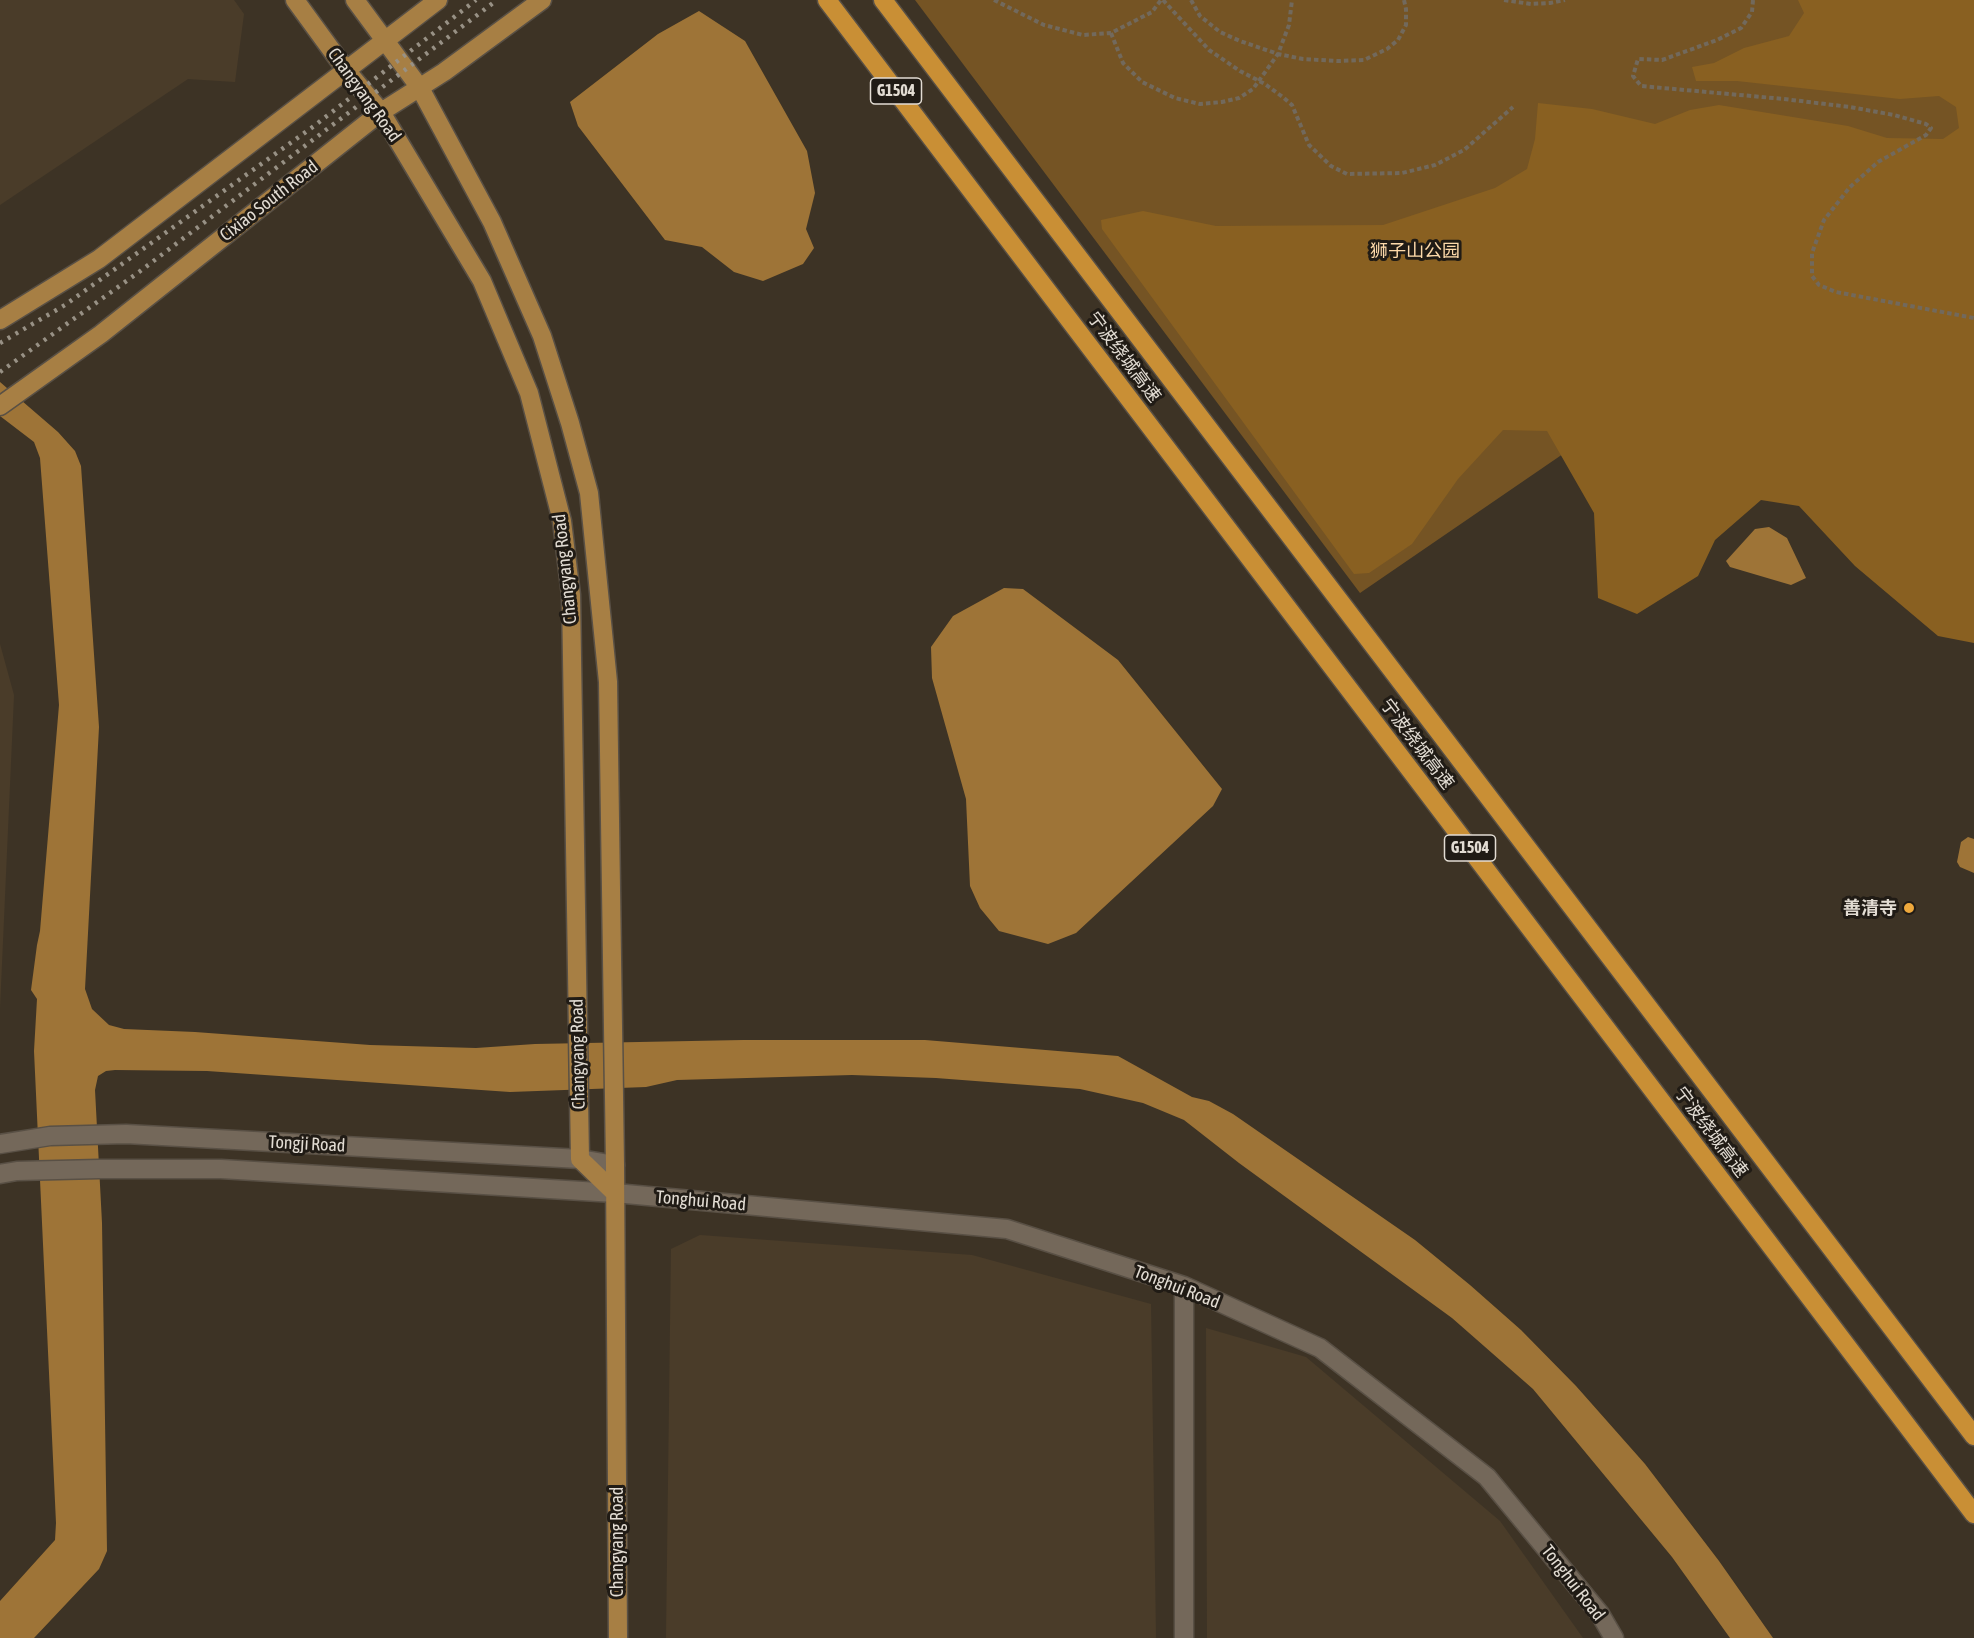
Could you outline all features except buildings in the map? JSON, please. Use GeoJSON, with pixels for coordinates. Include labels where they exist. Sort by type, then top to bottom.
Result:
{"type":"FeatureCollection","features":[{"type":"Feature","properties":{"kind":"highway","name":"宁波绕城高速"},"geometry":{"type":"LineString","coordinates":[[827,0],[1974,1514]]}},
{"type":"Feature","properties":{"kind":"highway","name":"宁波绕城高速"},"geometry":{"type":"LineString","coordinates":[[883,0],[1974,1436]]}},
{"type":"Feature","properties":{"kind":"main road","name":"Changyang Road"},"geometry":{"type":"LineString","coordinates":[[295,0],[346,70],[381,112],[482,281],[529,393],[562,521],[571,595],[580,1159]]}},
{"type":"Feature","properties":{"kind":"main road","name":"Changyang Road"},"geometry":{"type":"LineString","coordinates":[[355,0],[420,88],[492,222],[542,336],[570,423],[589,494],[608,682],[615,1165],[618,1638]]}},
{"type":"Feature","properties":{"kind":"main road"},"geometry":{"type":"LineString","coordinates":[[0,320],[99,259],[438,0]]}},
{"type":"Feature","properties":{"kind":"main road","name":"Cixiao South Road"},"geometry":{"type":"LineString","coordinates":[[0,406],[101,334],[381,112],[420,88],[542,0]]}},
{"type":"Feature","properties":{"kind":"main road"},"geometry":{"type":"LineString","coordinates":[[580,1159],[615,1193]]}},
{"type":"Feature","properties":{"kind":"street","name":"Tongji Road"},"geometry":{"type":"LineString","coordinates":[[0,1144],[50,1136],[138,1134],[580,1159],[615,1165]]}},
{"type":"Feature","properties":{"kind":"street","name":"Tongji Road"},"geometry":{"type":"LineString","coordinates":[[0,1174],[23,1171],[99,1169],[221,1169],[615,1193]]}},
{"type":"Feature","properties":{"kind":"street","name":"Tonghui Road"},"geometry":{"type":"LineString","coordinates":[[615,1193],[1007,1229],[1184,1286],[1320,1348],[1487,1477],[1600,1614],[1614,1638]]}},
{"type":"Feature","properties":{"kind":"street"},"geometry":{"type":"LineString","coordinates":[[1184,1286],[1184,1638]]}},
{"type":"Feature","properties":{"kind":"path"},"geometry":{"type":"LineString","coordinates":[[994,0],[1044,25],[1083,35],[1111,33],[1152,12],[1162,0],[1209,50],[1293,105],[1309,146],[1331,166],[1347,174],[1402,173],[1436,165],[1464,150],[1513,107]]}},
{"type":"Feature","properties":{"kind":"path"},"geometry":{"type":"LineString","coordinates":[[1191,0],[1200,16],[1220,32],[1240,41],[1278,54],[1303,59],[1338,61],[1364,60],[1387,50],[1398,40],[1406,25],[1404,0]]}},
{"type":"Feature","properties":{"kind":"path"},"geometry":{"type":"LineString","coordinates":[[1111,33],[1122,63],[1142,82],[1175,98],[1200,104],[1222,102],[1239,98],[1253,89],[1278,54],[1289,25],[1292,0]]}},
{"type":"Feature","properties":{"kind":"path"},"geometry":{"type":"LineString","coordinates":[[1503,0],[1531,4],[1565,0]]}},
{"type":"Feature","properties":{"kind":"path"},"geometry":{"type":"LineString","coordinates":[[1753,0],[1752,12],[1741,28],[1717,40],[1662,60],[1638,59],[1633,76],[1641,86],[1850,107],[1926,124],[1931,128],[1926,135],[1878,162],[1850,187],[1824,220],[1812,253],[1812,276],[1819,285],[1836,292],[1974,318]]}},
{"type":"Feature","properties":{"kind":"shaded area"},"geometry":{"type":"Polygon","coordinates":[[[0,0],[234,0],[244,14],[235,82],[188,79],[0,205],[0,0]]]}},
{"type":"Feature","properties":{"kind":"shaded area"},"geometry":{"type":"Polygon","coordinates":[[[699,11],[745,41],[807,151],[815,193],[806,229],[814,248],[803,264],[763,281],[734,272],[702,247],[665,240],[578,126],[570,102],[658,34],[699,11]]]}},
{"type":"Feature","properties":{"kind":"shaded area"},"geometry":{"type":"Polygon","coordinates":[[[0,382],[58,432],[75,451],[81,466],[99,727],[85,989],[92,1009],[109,1025],[124,1029],[370,1045],[476,1048],[535,1044],[743,1040],[925,1040],[1118,1056],[1192,1097],[1209,1101],[1233,1114],[1415,1240],[1521,1330],[1576,1386],[1645,1464],[1719,1561],[1773,1638],[1730,1638],[1672,1557],[1533,1389],[1452,1318],[1239,1163],[1184,1120],[1143,1103],[1080,1089],[936,1078],[852,1075],[677,1080],[646,1087],[510,1092],[207,1071],[115,1070],[106,1071],[98,1076],[95,1090],[102,1223],[107,1551],[99,1569],[34,1638],[0,1638],[0,1601],[55,1540],[34,1051],[37,999],[31,990],[40,931],[59,705],[40,458],[34,442],[0,416],[0,382]]]}},
{"type":"Feature","properties":{"kind":"shaded area"},"geometry":{"type":"Polygon","coordinates":[[[1769,527],[1787,538],[1806,578],[1791,585],[1730,567],[1726,561],[1755,529],[1769,527]]]}},
{"type":"Feature","properties":{"kind":"shaded area"},"geometry":{"type":"Polygon","coordinates":[[[1004,588],[1023,589],[1118,660],[1222,789],[1213,806],[1076,933],[1048,944],[999,931],[980,908],[970,886],[966,799],[932,678],[931,647],[953,616],[1004,588]]]}},
{"type":"Feature","properties":{"kind":"shaded area"},"geometry":{"type":"Polygon","coordinates":[[[0,644],[14,695],[0,1008],[0,644]]]}},
{"type":"Feature","properties":{"kind":"shaded area"},"geometry":{"type":"Polygon","coordinates":[[[1968,837],[1974,839],[1974,873],[1960,867],[1957,862],[1961,842],[1968,837]]]}},
{"type":"Feature","properties":{"kind":"shaded area"},"geometry":{"type":"Polygon","coordinates":[[[700,1235],[972,1255],[1151,1304],[1156,1638],[666,1638],[671,1249],[700,1235]]]}},
{"type":"Feature","properties":{"kind":"shaded area"},"geometry":{"type":"Polygon","coordinates":[[[1206,1328],[1306,1357],[1500,1521],[1583,1638],[1207,1638],[1206,1328]]]}},
{"type":"Feature","properties":{"kind":"green space","name":"狮子山公园"},"geometry":{"type":"Polygon","coordinates":[[[915,0],[1974,0],[1974,580],[1687,369],[1360,593],[915,0]]]}},
{"type":"Feature","properties":{"kind":"green space","name":"狮子山公园"},"geometry":{"type":"Polygon","coordinates":[[[1798,0],[1974,0],[1974,643],[1938,636],[1855,566],[1799,506],[1761,500],[1715,540],[1698,576],[1637,614],[1598,598],[1594,513],[1547,431],[1503,430],[1458,479],[1412,544],[1369,573],[1354,574],[1102,229],[1101,220],[1143,211],[1216,226],[1383,225],[1495,188],[1527,169],[1535,139],[1538,103],[1592,109],[1655,124],[1690,110],[1719,105],[1848,126],[1887,138],[1943,139],[1959,128],[1956,107],[1939,96],[1900,99],[1737,81],[1696,81],[1692,67],[1714,63],[1744,48],[1789,36],[1804,13],[1798,0]]]}},
{"type":"Feature","properties":{"kind":"railway"},"geometry":{"type":"LineString","coordinates":[[0,343],[65,305],[314,126],[476,0]]}},
{"type":"Feature","properties":{"kind":"railway"},"geometry":{"type":"LineString","coordinates":[[0,372],[139,272],[497,0]]}},
{"type":"Feature","properties":{"kind":"place","name":"善清寺"},"geometry":{"type":"Point","coordinates":[1909,908]}}]}
